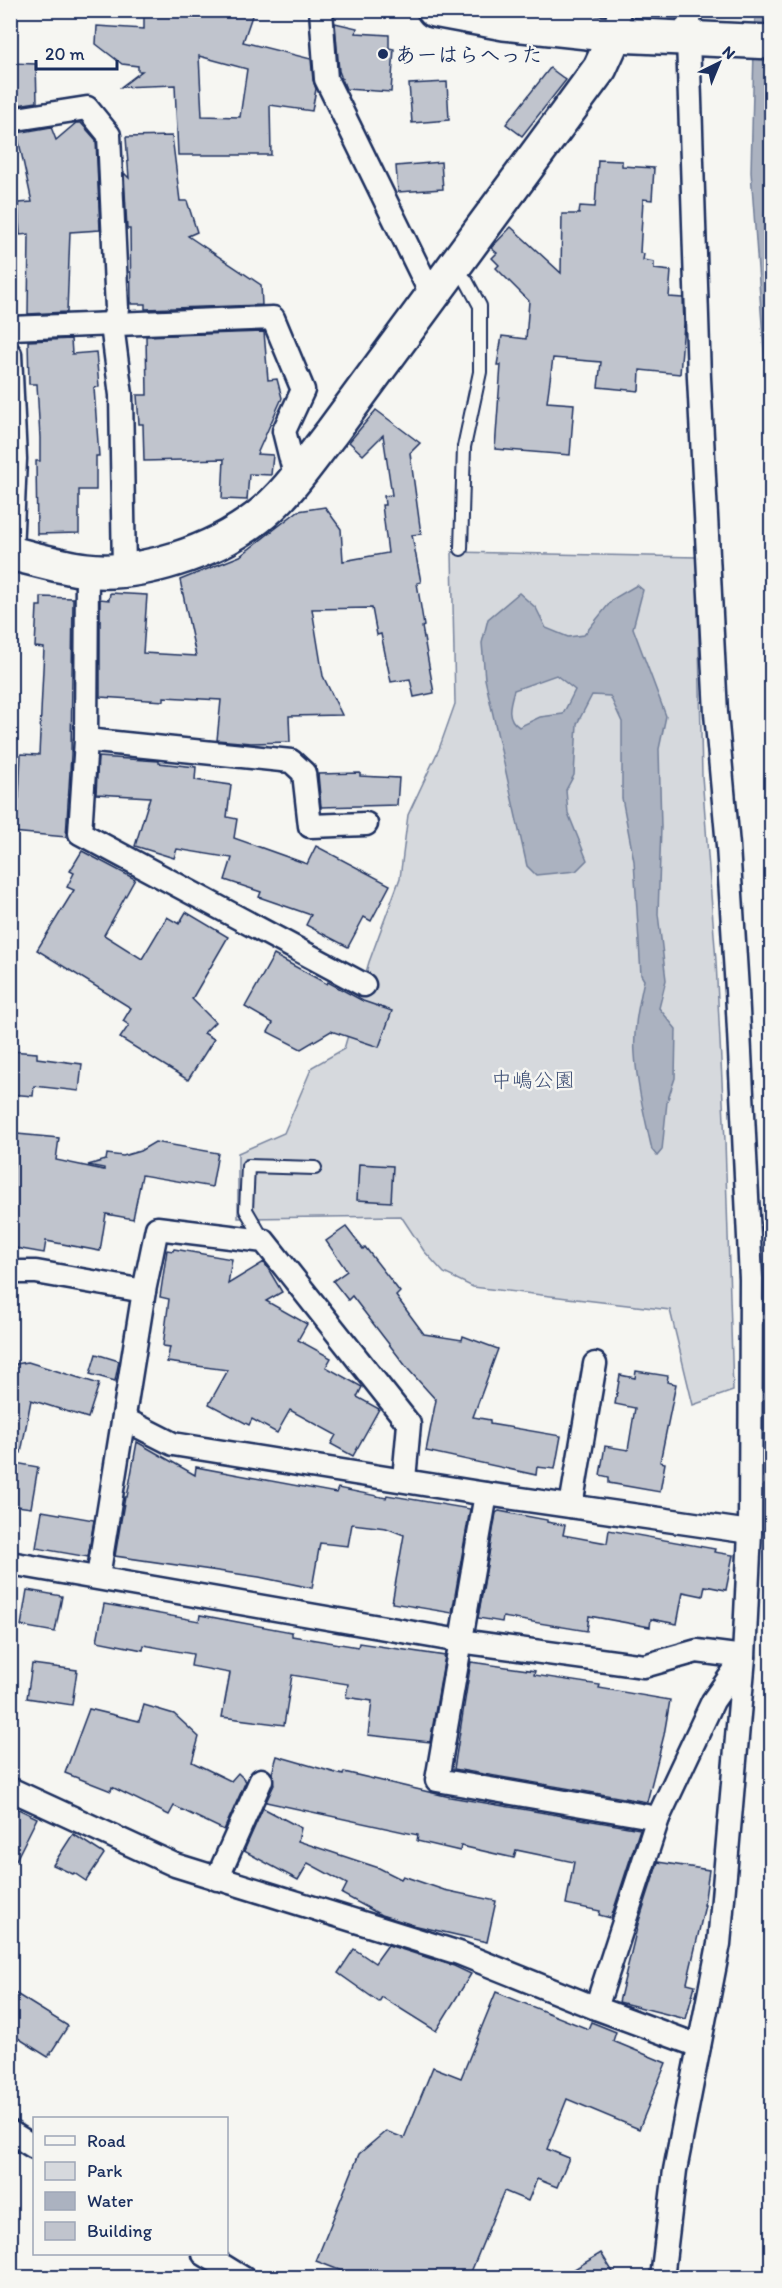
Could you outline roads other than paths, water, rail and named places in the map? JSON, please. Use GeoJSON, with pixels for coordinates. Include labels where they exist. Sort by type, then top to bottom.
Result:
{"type":"FeatureCollection","features":[{"type":"Feature","properties":{"kind":"street"},"geometry":{"type":"LineString","coordinates":[[321,10],[326,79],[432,296]]}},
{"type":"Feature","properties":{"kind":"street"},"geometry":{"type":"LineString","coordinates":[[434,10],[504,23],[689,24],[771,42]]}},
{"type":"Feature","properties":{"kind":"street"},"geometry":{"type":"LineString","coordinates":[[10,354],[15,459],[11,555],[87,571],[124,570],[160,564],[192,553],[226,537],[258,517],[296,479],[600,68],[617,23]]}},
{"type":"Feature","properties":{"kind":"street"},"geometry":{"type":"LineString","coordinates":[[662,2277],[675,2170],[719,1944],[744,1657],[750,1532],[750,1268],[737,990],[728,846],[716,713],[699,378],[689,24]]}},
{"type":"Feature","properties":{"kind":"street"},"geometry":{"type":"LineString","coordinates":[[10,120],[87,108],[109,135],[117,309],[112,325],[122,395],[124,570]]}},
{"type":"Feature","properties":{"kind":"street"},"geometry":{"type":"LineString","coordinates":[[10,328],[273,318],[303,390],[284,432],[296,479]]}},
{"type":"Feature","properties":{"kind":"street"},"geometry":{"type":"LineString","coordinates":[[87,571],[86,740],[80,834],[364,985]]}},
{"type":"Feature","properties":{"kind":"street"},"geometry":{"type":"LineString","coordinates":[[86,740],[291,761],[304,773],[310,826],[366,824]]}},
{"type":"Feature","properties":{"kind":"street"},"geometry":{"type":"LineString","coordinates":[[98,1577],[144,1291],[157,1228],[264,1241],[410,1424],[404,1479]]}},
{"type":"Feature","properties":{"kind":"street"},"geometry":{"type":"LineString","coordinates":[[10,1272],[36,1272],[144,1291]]}},
{"type":"Feature","properties":{"kind":"street"},"geometry":{"type":"LineString","coordinates":[[571,1506],[595,1364]]}},
{"type":"Feature","properties":{"kind":"street"},"geometry":{"type":"LineString","coordinates":[[124,1419],[172,1444],[404,1479],[486,1494],[750,1532]]}},
{"type":"Feature","properties":{"kind":"street"},"geometry":{"type":"LineString","coordinates":[[486,1494],[437,1780],[658,1818]]}},
{"type":"Feature","properties":{"kind":"street"},"geometry":{"type":"LineString","coordinates":[[10,1563],[460,1641],[644,1666],[697,1651],[744,1657]]}},
{"type":"Feature","properties":{"kind":"street"},"geometry":{"type":"LineString","coordinates":[[596,2008],[658,1818],[713,1701],[744,1657]]}},
{"type":"Feature","properties":{"kind":"street"},"geometry":{"type":"LineString","coordinates":[[217,1879],[261,1780]]}},
{"type":"Feature","properties":{"kind":"street"},"geometry":{"type":"LineString","coordinates":[[10,1789],[175,1865],[459,1953],[699,2046]]}},
{"type":"Feature","properties":{"kind":"street"},"geometry":{"type":"LineString","coordinates":[[10,2132],[33,2146]]}},
{"type":"Feature","properties":{"kind":"street"},"geometry":{"type":"LineString","coordinates":[[207,2255],[243,2277]]}},
{"type":"Feature","properties":{"kind":"lane"},"geometry":{"type":"LineString","coordinates":[[452,268],[466,280],[480,306],[480,372],[464,447],[461,549]]}},
{"type":"Feature","properties":{"kind":"lane"},"geometry":{"type":"LineString","coordinates":[[264,1241],[246,1210],[248,1166],[315,1168]]}},
{"type":"Feature","properties":{"kind":"water"},"geometry":{"type":"Polygon","coordinates":[[[755,10],[772,11],[771,448],[751,172],[755,10]]]}},
{"type":"Feature","properties":{"kind":"water"},"geometry":{"type":"Polygon","coordinates":[[[637,585],[643,590],[633,628],[666,716],[659,749],[661,827],[658,914],[666,980],[659,1008],[676,1029],[675,1078],[667,1102],[662,1150],[657,1156],[652,1150],[644,1114],[635,1054],[638,1007],[644,980],[641,975],[634,861],[622,798],[622,722],[610,696],[592,695],[577,724],[574,775],[566,790],[568,813],[587,860],[576,871],[536,875],[527,866],[485,679],[482,643],[488,619],[519,593],[536,608],[546,628],[568,637],[584,635],[613,599],[637,585]],[[556,675],[514,690],[510,715],[519,727],[540,717],[563,714],[575,690],[556,675]]]}},
{"type":"Feature","properties":{"kind":"place","name":"あーはらへった"},"geometry":{"type":"Point","coordinates":[383,54]}},
{"type":"Feature","properties":{"kind":"park label","name":"中嶋公園"},"geometry":{"type":"Point","coordinates":[533,1079]}}]}
